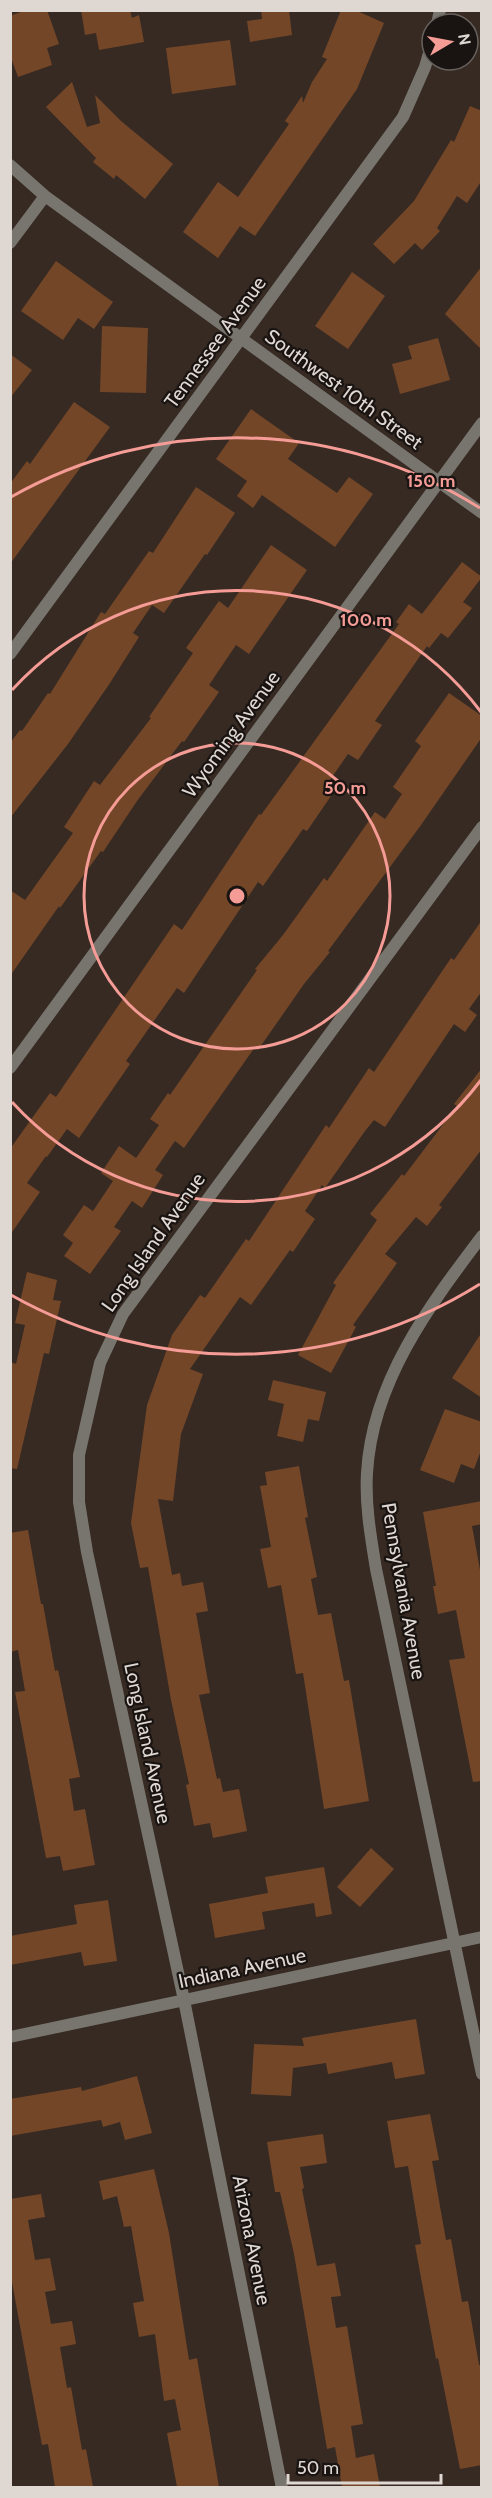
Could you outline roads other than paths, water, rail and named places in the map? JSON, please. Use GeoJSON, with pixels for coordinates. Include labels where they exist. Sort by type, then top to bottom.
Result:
{"type":"FeatureCollection","features":[{"type":"Feature","properties":{"kind":"street","name":"Tennessee Avenue"},"geometry":{"type":"LineString","coordinates":[[10,654],[403,117],[423,72]]}},
{"type":"Feature","properties":{"kind":"street","name":"Southwest 10th Street"},"geometry":{"type":"LineString","coordinates":[[10,165],[45,196],[482,513]]}},
{"type":"Feature","properties":{"kind":"street"},"geometry":{"type":"LineString","coordinates":[[10,243],[45,196]]}},
{"type":"Feature","properties":{"kind":"street","name":"Wyoming Avenue"},"geometry":{"type":"LineString","coordinates":[[10,1068],[482,423]]}},
{"type":"Feature","properties":{"kind":"street","name":"Long Island Avenue"},"geometry":{"type":"LineString","coordinates":[[184,2000],[87,1552],[79,1502],[79,1455],[89,1405],[100,1364],[123,1314],[482,827]]}},
{"type":"Feature","properties":{"kind":"street","name":"Pennsylvania Avenue"},"geometry":{"type":"LineString","coordinates":[[482,1236],[418,1326],[394,1369],[375,1419],[367,1473],[369,1517],[376,1569],[482,2074]]}},
{"type":"Feature","properties":{"kind":"street","name":"Indiana Avenue"},"geometry":{"type":"LineString","coordinates":[[10,2037],[482,1937]]}},
{"type":"Feature","properties":{"kind":"street","name":"Arizona Avenue"},"geometry":{"type":"LineString","coordinates":[[184,2000],[282,2487]]}}]}
